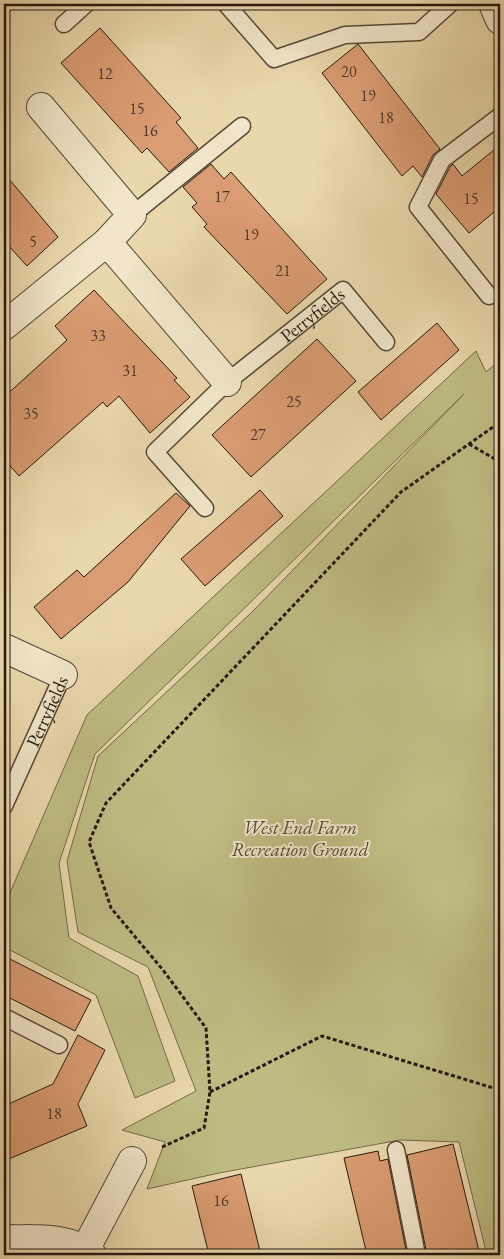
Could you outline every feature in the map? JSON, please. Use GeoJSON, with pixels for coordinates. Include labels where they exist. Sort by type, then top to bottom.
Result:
{"type":"FeatureCollection","features":[{"type":"Feature","properties":{"kind":"street"},"geometry":{"type":"LineString","coordinates":[[493,4],[500,20]]}},
{"type":"Feature","properties":{"kind":"street"},"geometry":{"type":"LineString","coordinates":[[4,326],[107,242],[132,215],[41,107]]}},
{"type":"Feature","properties":{"kind":"street"},"geometry":{"type":"LineString","coordinates":[[107,242],[227,382]]}},
{"type":"Feature","properties":{"kind":"street","name":"Perryfields"},"geometry":{"type":"LineString","coordinates":[[4,648],[63,675]]}},
{"type":"Feature","properties":{"kind":"street"},"geometry":{"type":"LineString","coordinates":[[4,1239],[62,1240],[88,1252],[132,1161]]}},
{"type":"Feature","properties":{"kind":"lane"},"geometry":{"type":"LineString","coordinates":[[64,24],[86,4]]}},
{"type":"Feature","properties":{"kind":"lane"},"geometry":{"type":"LineString","coordinates":[[226,4],[274,59],[345,35],[419,32],[450,4]]}},
{"type":"Feature","properties":{"kind":"lane"},"geometry":{"type":"LineString","coordinates":[[489,296],[418,207],[442,160],[500,116]]}},
{"type":"Feature","properties":{"kind":"lane"},"geometry":{"type":"LineString","coordinates":[[132,215],[242,126]]}},
{"type":"Feature","properties":{"kind":"lane","name":"Perryfields"},"geometry":{"type":"LineString","coordinates":[[205,508],[155,452],[227,382],[343,290],[386,342]]}},
{"type":"Feature","properties":{"kind":"lane","name":"Perryfields"},"geometry":{"type":"LineString","coordinates":[[4,806],[63,675]]}},
{"type":"Feature","properties":{"kind":"lane"},"geometry":{"type":"LineString","coordinates":[[6,1022],[59,1044]]}},
{"type":"Feature","properties":{"kind":"lane"},"geometry":{"type":"LineString","coordinates":[[396,1150],[417,1255]]}},
{"type":"Feature","properties":{"kind":"path"},"geometry":{"type":"LineString","coordinates":[[132,1161],[204,1128],[210,1092],[206,1028],[163,970],[112,908],[89,842],[106,803],[401,492],[500,422]]}},
{"type":"Feature","properties":{"kind":"path"},"geometry":{"type":"LineString","coordinates":[[469,444],[500,462]]}},
{"type":"Feature","properties":{"kind":"path"},"geometry":{"type":"LineString","coordinates":[[210,1092],[322,1036],[500,1090]]}},
{"type":"Feature","properties":{"kind":"green space","name":"West End Farm Recreation Ground"},"geometry":{"type":"Polygon","coordinates":[[[476,351],[486,372],[500,360],[500,1255],[487,1255],[459,1142],[400,1140],[219,1173],[147,1189],[165,1142],[122,1130],[196,1091],[148,967],[78,932],[67,861],[98,756],[252,612],[464,394],[95,754],[59,863],[69,938],[138,976],[175,1081],[135,1098],[96,995],[8,949],[6,902],[87,715],[476,351]]]}},
{"type":"Feature","properties":{"kind":"building"},"geometry":{"type":"Polygon","coordinates":[[[100,28],[181,118],[176,122],[198,148],[169,172],[147,148],[142,153],[61,63],[100,28]]]}},
{"type":"Feature","properties":{"kind":"building"},"geometry":{"type":"Polygon","coordinates":[[[358,44],[440,149],[433,155],[422,177],[413,166],[402,176],[322,73],[358,44]]]}},
{"type":"Feature","properties":{"kind":"building"},"geometry":{"type":"Polygon","coordinates":[[[500,145],[500,207],[469,233],[436,194],[453,164],[462,176],[500,145]]]}},
{"type":"Feature","properties":{"kind":"building"},"geometry":{"type":"Polygon","coordinates":[[[211,164],[224,179],[231,172],[327,279],[287,314],[204,227],[207,224],[192,207],[197,203],[183,187],[211,164]]]}},
{"type":"Feature","properties":{"kind":"building"},"geometry":{"type":"Polygon","coordinates":[[[4,173],[58,237],[27,266],[8,245],[4,248],[4,173]]]}},
{"type":"Feature","properties":{"kind":"building"},"geometry":{"type":"Polygon","coordinates":[[[94,290],[177,378],[174,380],[190,397],[150,433],[119,396],[107,407],[103,402],[19,476],[4,459],[4,397],[67,340],[55,326],[94,290]]]}},
{"type":"Feature","properties":{"kind":"building"},"geometry":{"type":"Polygon","coordinates":[[[437,323],[459,350],[381,420],[358,392],[437,323]]]}},
{"type":"Feature","properties":{"kind":"building"},"geometry":{"type":"Polygon","coordinates":[[[317,339],[356,381],[251,477],[212,435],[317,339]]]}},
{"type":"Feature","properties":{"kind":"building"},"geometry":{"type":"Polygon","coordinates":[[[260,490],[283,516],[205,586],[181,559],[260,490]]]}},
{"type":"Feature","properties":{"kind":"building"},"geometry":{"type":"Polygon","coordinates":[[[176,493],[190,506],[128,582],[61,639],[34,607],[77,570],[84,577],[176,493]]]}},
{"type":"Feature","properties":{"kind":"building"},"geometry":{"type":"Polygon","coordinates":[[[4,956],[91,1000],[75,1031],[4,995],[4,956]]]}},
{"type":"Feature","properties":{"kind":"building"},"geometry":{"type":"Polygon","coordinates":[[[78,1035],[105,1050],[78,1104],[87,1126],[4,1161],[4,1106],[53,1084],[78,1035]]]}},
{"type":"Feature","properties":{"kind":"building"},"geometry":{"type":"Polygon","coordinates":[[[453,1144],[480,1255],[427,1255],[407,1155],[453,1144]]]}},
{"type":"Feature","properties":{"kind":"building"},"geometry":{"type":"Polygon","coordinates":[[[378,1151],[380,1161],[388,1159],[407,1255],[367,1255],[344,1158],[378,1151]]]}},
{"type":"Feature","properties":{"kind":"building"},"geometry":{"type":"Polygon","coordinates":[[[241,1174],[261,1255],[209,1255],[192,1186],[241,1174]]]}}]}
